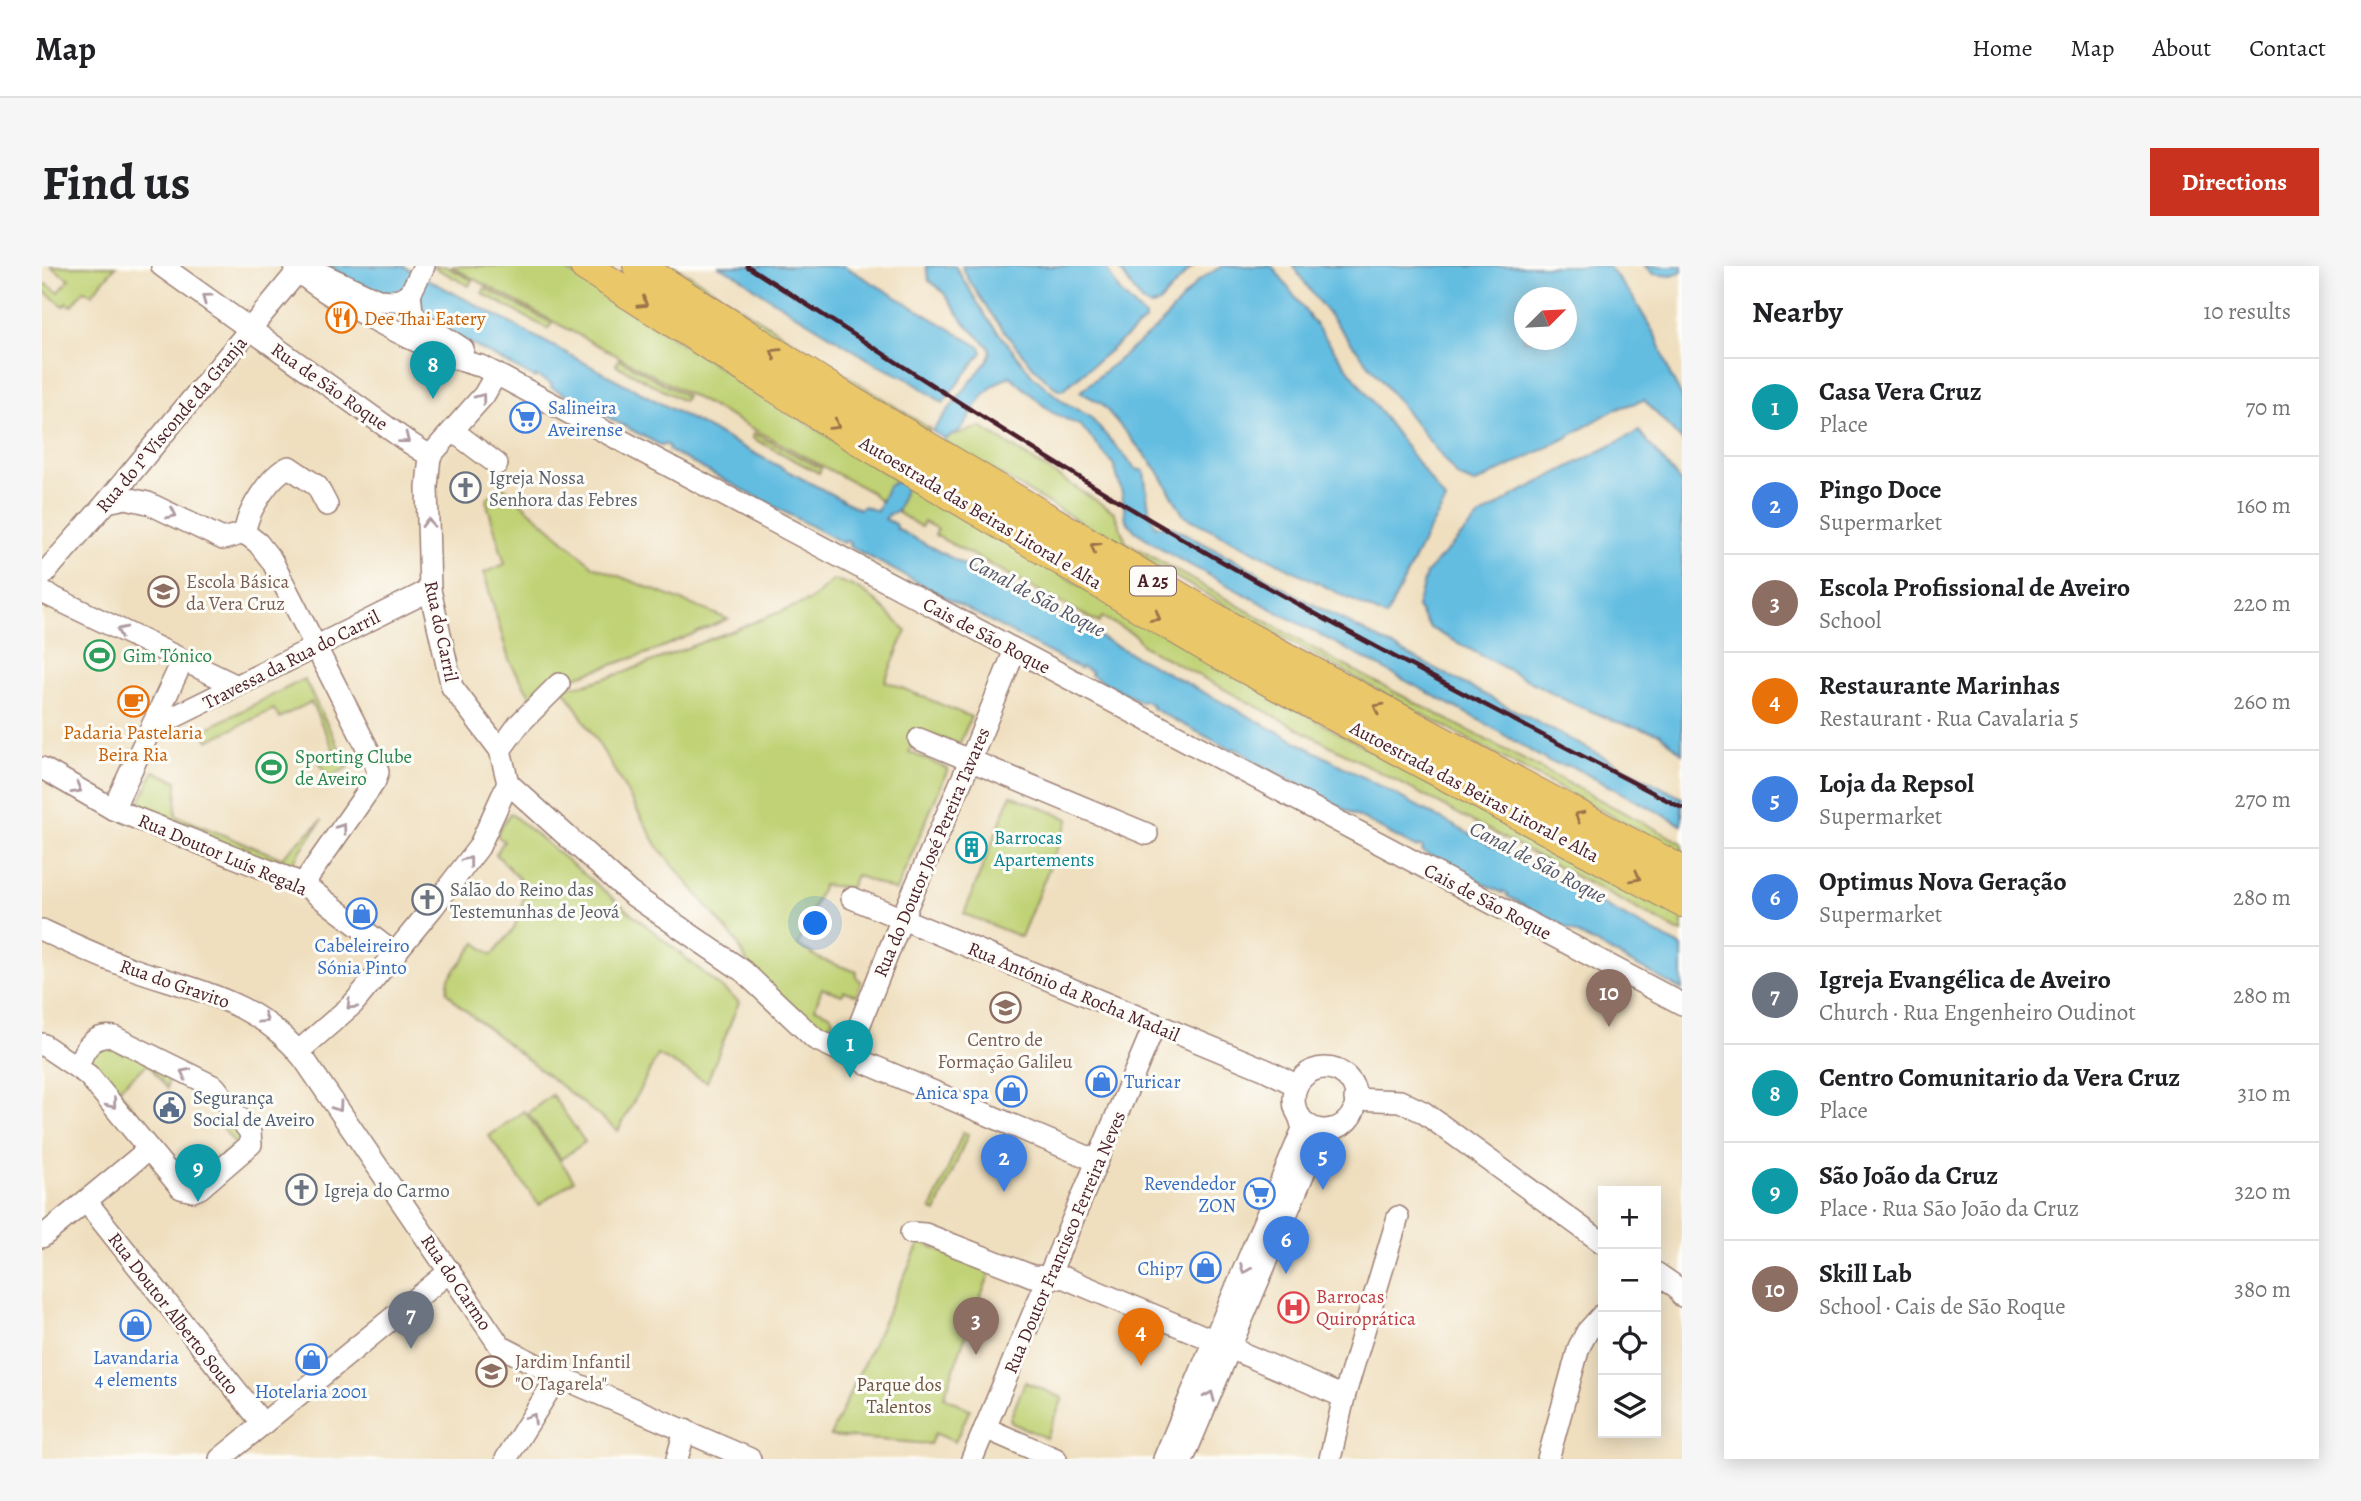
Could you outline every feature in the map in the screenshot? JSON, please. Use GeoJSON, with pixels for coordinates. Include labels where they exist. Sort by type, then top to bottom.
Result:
{"type":"FeatureCollection","features":[{"type":"Feature","properties":{"kind":"highway","name":"Autoestrada das Beiras Litoral e Alta"},"geometry":{"type":"LineString","coordinates":[[585,266],[841,429],[1217,653],[1682,902]]}},
{"type":"Feature","properties":{"kind":"highway","name":"Autoestrada das Beiras Litoral e Alta"},"geometry":{"type":"LineString","coordinates":[[638,266],[857,405],[1231,628],[1682,871]]}},
{"type":"Feature","properties":{"kind":"street","name":"Rua de São Roque"},"geometry":{"type":"LineString","coordinates":[[162,266],[430,456]]}},
{"type":"Feature","properties":{"kind":"street"},"geometry":{"type":"LineString","coordinates":[[424,266],[410,294],[412,311],[418,320],[481,364],[484,395],[430,456]]}},
{"type":"Feature","properties":{"kind":"street","name":"Rua do 1º Visconde da Granja"},"geometry":{"type":"LineString","coordinates":[[42,576],[107,502],[296,268]]}},
{"type":"Feature","properties":{"kind":"street"},"geometry":{"type":"LineString","coordinates":[[296,268],[310,269],[378,300],[394,301],[410,294]]}},
{"type":"Feature","properties":{"kind":"street","name":"Cais de São Roque"},"geometry":{"type":"LineString","coordinates":[[296,268],[311,283],[395,330],[465,363],[481,364],[1682,1004]]}},
{"type":"Feature","properties":{"kind":"street"},"geometry":{"type":"LineString","coordinates":[[453,431],[497,464]]}},
{"type":"Feature","properties":{"kind":"street","name":"Rua do Carril"},"geometry":{"type":"LineString","coordinates":[[430,456],[430,590],[452,687],[500,750],[508,783]]}},
{"type":"Feature","properties":{"kind":"street"},"geometry":{"type":"LineString","coordinates":[[245,533],[250,512],[280,471],[289,467],[317,486],[327,505]]}},
{"type":"Feature","properties":{"kind":"street"},"geometry":{"type":"LineString","coordinates":[[107,502],[126,498],[148,502],[223,539],[245,533]]}},
{"type":"Feature","properties":{"kind":"street"},"geometry":{"type":"LineString","coordinates":[[245,533],[258,543],[272,561],[378,772],[375,781],[303,884]]}},
{"type":"Feature","properties":{"kind":"street","name":"Travessa da Rua do Carril"},"geometry":{"type":"LineString","coordinates":[[152,728],[430,590]]}},
{"type":"Feature","properties":{"kind":"street"},"geometry":{"type":"LineString","coordinates":[[42,592],[237,686]]}},
{"type":"Feature","properties":{"kind":"street","name":"Rua do Doutor José Pereira Tavares"},"geometry":{"type":"LineString","coordinates":[[848,1054],[1015,650]]}},
{"type":"Feature","properties":{"kind":"street","name":"Travessa da Rua do Carril"},"geometry":{"type":"LineString","coordinates":[[113,809],[183,660]]}},
{"type":"Feature","properties":{"kind":"street"},"geometry":{"type":"LineString","coordinates":[[500,750],[519,724],[559,684]]}},
{"type":"Feature","properties":{"kind":"street"},"geometry":{"type":"LineString","coordinates":[[919,739],[1147,834]]}},
{"type":"Feature","properties":{"kind":"street","name":"Rua Doutor Luís Regala"},"geometry":{"type":"LineString","coordinates":[[42,768],[113,809],[303,884],[396,954]]}},
{"type":"Feature","properties":{"kind":"street"},"geometry":{"type":"LineString","coordinates":[[299,1051],[353,1004],[396,954],[479,847],[508,783],[630,893],[743,971],[815,1039],[1097,1161]]}},
{"type":"Feature","properties":{"kind":"street","name":"Rua António da Rocha Madail"},"geometry":{"type":"LineString","coordinates":[[852,898],[1297,1085]]}},
{"type":"Feature","properties":{"kind":"street","name":"Rua do Gravito"},"geometry":{"type":"LineString","coordinates":[[42,930],[134,970],[205,992],[247,1009],[271,1024],[299,1051]]}},
{"type":"Feature","properties":{"kind":"street","name":"Rua Doutor Francisco Ferreira Neves"},"geometry":{"type":"LineString","coordinates":[[972,1459],[1156,1024]]}},
{"type":"Feature","properties":{"kind":"street"},"geometry":{"type":"LineString","coordinates":[[42,1044],[88,1075],[181,1188],[193,1191],[200,1188],[247,1149],[252,1138],[215,1087],[114,1037],[104,1035],[90,1042],[83,1051],[78,1066]]}},
{"type":"Feature","properties":{"kind":"street","name":"Rua do Carmo"},"geometry":{"type":"LineString","coordinates":[[299,1051],[500,1346],[558,1376],[750,1459]]}},
{"type":"Feature","properties":{"kind":"street"},"geometry":{"type":"LineString","coordinates":[[1164,1459],[1222,1345],[1319,1137],[1349,1118],[1355,1099],[1354,1088],[1349,1079],[1331,1068],[1311,1071],[1297,1085],[1294,1095],[1303,1129],[1222,1345],[1183,1459]]}},
{"type":"Feature","properties":{"kind":"street"},"geometry":{"type":"LineString","coordinates":[[1355,1099],[1400,1101],[1423,1112],[1598,1239]]}},
{"type":"Feature","properties":{"kind":"street"},"geometry":{"type":"LineString","coordinates":[[1298,1115],[1312,1127],[1331,1129]]}},
{"type":"Feature","properties":{"kind":"street"},"geometry":{"type":"LineString","coordinates":[[42,1237],[149,1149]]}},
{"type":"Feature","properties":{"kind":"street","name":"Rua Doutor Alberto Souto"},"geometry":{"type":"LineString","coordinates":[[86,1201],[263,1424]]}},
{"type":"Feature","properties":{"kind":"street"},"geometry":{"type":"LineString","coordinates":[[1330,1459],[1344,1397],[1398,1217]]}},
{"type":"Feature","properties":{"kind":"street"},"geometry":{"type":"LineString","coordinates":[[911,1233],[925,1234],[1032,1276],[1065,1278],[1344,1397]]}},
{"type":"Feature","properties":{"kind":"street"},"geometry":{"type":"LineString","coordinates":[[220,1459],[450,1271]]}},
{"type":"Feature","properties":{"kind":"street"},"geometry":{"type":"LineString","coordinates":[[1664,1279],[1672,1299],[1682,1298]]}},
{"type":"Feature","properties":{"kind":"street"},"geometry":{"type":"LineString","coordinates":[[1548,1459],[1578,1347],[1598,1320]]}},
{"type":"Feature","properties":{"kind":"street"},"geometry":{"type":"LineString","coordinates":[[506,1459],[558,1376]]}},
{"type":"Feature","properties":{"kind":"street"},"geometry":{"type":"LineString","coordinates":[[985,1428],[1056,1459]]}},
{"type":"Feature","properties":{"kind":"street"},"geometry":{"type":"LineString","coordinates":[[677,1459],[685,1430]]}},
{"type":"Feature","properties":{"kind":"green space"},"geometry":{"type":"Polygon","coordinates":[[[50,266],[116,266],[92,294],[84,290],[72,306],[66,303],[64,306],[42,290],[42,282],[59,292],[69,279],[50,266]]]}},
{"type":"Feature","properties":{"kind":"green space"},"geometry":{"type":"Polygon","coordinates":[[[432,266],[445,266],[472,280],[469,286],[432,266]]]}},
{"type":"Feature","properties":{"kind":"green space"},"geometry":{"type":"Polygon","coordinates":[[[450,266],[560,266],[898,481],[888,486],[880,501],[871,492],[450,266]]]}},
{"type":"Feature","properties":{"kind":"green space"},"geometry":{"type":"Polygon","coordinates":[[[664,266],[676,266],[930,429],[928,432],[806,358],[664,266]]]}},
{"type":"Feature","properties":{"kind":"green space"},"geometry":{"type":"Polygon","coordinates":[[[485,288],[552,323],[548,329],[482,293],[485,288]]]}},
{"type":"Feature","properties":{"kind":"green space"},"geometry":{"type":"Polygon","coordinates":[[[619,359],[686,396],[683,401],[616,365],[619,359]]]}},
{"type":"Feature","properties":{"kind":"green space"},"geometry":{"type":"Polygon","coordinates":[[[981,427],[1114,512],[1126,542],[1336,661],[1682,843],[1682,853],[1310,653],[1126,549],[944,441],[946,437],[981,427]]]}},
{"type":"Feature","properties":{"kind":"green space"},"geometry":{"type":"Polygon","coordinates":[[[754,433],[821,468],[819,473],[752,438],[754,433]]]}},
{"type":"Feature","properties":{"kind":"green space"},"geometry":{"type":"Polygon","coordinates":[[[501,485],[593,566],[728,619],[648,653],[556,683],[531,697],[509,660],[484,573],[505,564],[486,500],[501,485]]]}},
{"type":"Feature","properties":{"kind":"green space"},"geometry":{"type":"Polygon","coordinates":[[[906,486],[1337,732],[1682,918],[1682,933],[1143,646],[1135,635],[1102,617],[1099,623],[935,535],[938,529],[924,522],[921,527],[897,512],[906,486]]]}},
{"type":"Feature","properties":{"kind":"green space"},"geometry":{"type":"Polygon","coordinates":[[[833,580],[864,593],[906,631],[885,681],[971,717],[959,745],[919,730],[909,752],[948,769],[896,891],[856,875],[850,888],[823,885],[798,945],[820,959],[857,972],[856,977],[861,981],[857,995],[844,991],[842,995],[822,988],[815,1008],[830,1014],[833,1019],[828,1031],[838,1035],[836,1041],[824,1036],[748,964],[737,942],[658,847],[563,687],[586,684],[625,672],[811,600],[833,580]]]}},
{"type":"Feature","properties":{"kind":"green space"},"geometry":{"type":"Polygon","coordinates":[[[304,679],[349,767],[328,778],[318,759],[334,750],[311,702],[279,718],[274,709],[208,741],[202,731],[304,679]]]}},
{"type":"Feature","properties":{"kind":"green space"},"geometry":{"type":"Polygon","coordinates":[[[154,771],[177,781],[176,816],[281,858],[322,820],[287,870],[138,806],[154,771]]]}},
{"type":"Feature","properties":{"kind":"green space"},"geometry":{"type":"Polygon","coordinates":[[[1011,795],[1069,819],[1021,937],[964,914],[1011,795]]]}},
{"type":"Feature","properties":{"kind":"green space"},"geometry":{"type":"Polygon","coordinates":[[[510,813],[739,1002],[707,1082],[658,1055],[618,1131],[460,1006],[447,992],[449,978],[476,943],[492,955],[514,929],[527,887],[496,854],[504,841],[496,835],[510,813]]]}},
{"type":"Feature","properties":{"kind":"green space"},"geometry":{"type":"Polygon","coordinates":[[[97,1046],[121,1047],[119,1052],[123,1054],[125,1050],[169,1074],[167,1088],[148,1064],[118,1089],[150,1130],[144,1128],[104,1080],[108,1077],[105,1073],[101,1076],[93,1066],[91,1056],[97,1046]]]}},
{"type":"Feature","properties":{"kind":"green space"},"geometry":{"type":"Polygon","coordinates":[[[206,1092],[244,1138],[194,1182],[187,1181],[170,1157],[178,1165],[193,1153],[206,1168],[235,1144],[223,1128],[227,1124],[205,1097],[206,1092]]]}},
{"type":"Feature","properties":{"kind":"green space"},"geometry":{"type":"Polygon","coordinates":[[[552,1095],[585,1142],[561,1159],[528,1113],[552,1095]]]}},
{"type":"Feature","properties":{"kind":"green space"},"geometry":{"type":"Polygon","coordinates":[[[524,1111],[574,1180],[539,1205],[489,1136],[524,1111]]]}},
{"type":"Feature","properties":{"kind":"green space"},"geometry":{"type":"Polygon","coordinates":[[[963,1132],[968,1134],[936,1212],[931,1210],[963,1132]]]}},
{"type":"Feature","properties":{"kind":"green space","name":"Parque dos Talentos"},"geometry":{"type":"Polygon","coordinates":[[[920,1242],[991,1271],[944,1397],[970,1409],[955,1442],[935,1433],[930,1444],[830,1436],[920,1242]]]}},
{"type":"Feature","properties":{"kind":"green space"},"geometry":{"type":"Polygon","coordinates":[[[1025,1382],[1063,1398],[1046,1438],[1012,1423],[1010,1419],[1025,1382]]]}},
{"type":"Feature","properties":{"kind":"water","name":"Canal de São Roque"},"geometry":{"type":"Polygon","coordinates":[[[325,266],[403,266],[859,509],[864,506],[877,511],[888,486],[898,481],[906,486],[897,512],[885,519],[895,524],[897,529],[1682,947],[1682,990],[1507,896],[1503,891],[1502,893],[1422,851],[1423,848],[1417,848],[1234,748],[1232,750],[1152,708],[1153,705],[1143,700],[1141,702],[1091,675],[1092,672],[1081,667],[1080,669],[849,546],[850,543],[843,543],[668,450],[669,447],[665,444],[662,446],[551,387],[552,384],[536,376],[535,378],[325,266]]]}},
{"type":"Feature","properties":{"kind":"water"},"geometry":{"type":"Polygon","coordinates":[[[718,266],[844,266],[980,347],[982,352],[943,403],[908,379],[878,365],[737,275],[718,266]]]}},
{"type":"Feature","properties":{"kind":"water"},"geometry":{"type":"Polygon","coordinates":[[[926,266],[955,266],[987,318],[1033,376],[1062,401],[1089,416],[1136,469],[1144,471],[1149,509],[1155,526],[1172,527],[1312,604],[1682,798],[1682,825],[1573,767],[1549,762],[1481,721],[1173,556],[1135,531],[1126,520],[1114,465],[1081,426],[1051,412],[1010,376],[985,394],[957,433],[945,439],[932,431],[987,361],[991,352],[965,323],[945,294],[929,281],[926,266]]]}},
{"type":"Feature","properties":{"kind":"water"},"geometry":{"type":"Polygon","coordinates":[[[962,266],[1105,266],[1120,292],[1145,317],[1145,321],[1060,390],[1036,370],[1006,334],[978,295],[962,266]]]}},
{"type":"Feature","properties":{"kind":"water"},"geometry":{"type":"Polygon","coordinates":[[[1117,266],[1193,266],[1159,303],[1151,307],[1142,302],[1117,266]]]}},
{"type":"Feature","properties":{"kind":"water"},"geometry":{"type":"Polygon","coordinates":[[[1222,266],[1272,266],[1446,501],[1426,535],[1386,617],[1184,516],[1157,469],[1101,403],[1080,392],[1160,325],[1198,281],[1222,266]]]}},
{"type":"Feature","properties":{"kind":"water"},"geometry":{"type":"Polygon","coordinates":[[[1293,266],[1608,266],[1632,296],[1658,340],[1670,374],[1682,397],[1682,441],[1644,400],[1614,410],[1564,439],[1474,484],[1458,477],[1293,266]]]}},
{"type":"Feature","properties":{"kind":"water"},"geometry":{"type":"Polygon","coordinates":[[[1645,266],[1682,266],[1682,272],[1672,276],[1653,274],[1645,266]]]}},
{"type":"Feature","properties":{"kind":"water"},"geometry":{"type":"Polygon","coordinates":[[[1639,431],[1682,484],[1682,753],[1659,733],[1617,722],[1567,701],[1430,628],[1417,607],[1426,573],[1478,518],[1516,494],[1639,431]]]}},
{"type":"Feature","properties":{"kind":"railway"},"geometry":{"type":"LineString","coordinates":[[747,266],[1050,459],[1217,559],[1415,668],[1682,808]]}},
{"type":"Feature","properties":{"kind":"place","name":"Dee Thai Eatery"},"geometry":{"type":"Point","coordinates":[341,318]}},
{"type":"Feature","properties":{"kind":"place","name":"Centro Comunitario da Vera Cruz"},"geometry":{"type":"Point","coordinates":[433,399]}},
{"type":"Feature","properties":{"kind":"place","name":"Salineira Aveirense"},"geometry":{"type":"Point","coordinates":[525,418]}},
{"type":"Feature","properties":{"kind":"place","name":"Igreja Nossa Senhora das Febres"},"geometry":{"type":"Point","coordinates":[466,488]}},
{"type":"Feature","properties":{"kind":"place","name":"Escola Básica da Vera Cruz"},"geometry":{"type":"Point","coordinates":[163,592]}},
{"type":"Feature","properties":{"kind":"place","name":"Gim Tónico"},"geometry":{"type":"Point","coordinates":[100,655]}},
{"type":"Feature","properties":{"kind":"place","name":"Padaria Pastelaria Beira Ria"},"geometry":{"type":"Point","coordinates":[133,701]}},
{"type":"Feature","properties":{"kind":"place","name":"Sporting Clube de Aveiro"},"geometry":{"type":"Point","coordinates":[272,767]}},
{"type":"Feature","properties":{"kind":"place","name":"Barrocas Apartements"},"geometry":{"type":"Point","coordinates":[971,848]}},
{"type":"Feature","properties":{"kind":"place","name":"Salão do Reino das Testemunhas de Jeová"},"geometry":{"type":"Point","coordinates":[427,900]}},
{"type":"Feature","properties":{"kind":"place","name":"Cabeleireiro Sónia Pinto"},"geometry":{"type":"Point","coordinates":[362,914]}},
{"type":"Feature","properties":{"kind":"place","name":"Centro de Formação Galileu"},"geometry":{"type":"Point","coordinates":[1005,1008]}},
{"type":"Feature","properties":{"kind":"place","name":"Skill Lab"},"geometry":{"type":"Point","coordinates":[1609,1027]}},
{"type":"Feature","properties":{"kind":"place","name":"Casa Vera Cruz"},"geometry":{"type":"Point","coordinates":[850,1078]}},
{"type":"Feature","properties":{"kind":"place","name":"Turicar"},"geometry":{"type":"Point","coordinates":[1101,1081]}},
{"type":"Feature","properties":{"kind":"place","name":"Anica spa"},"geometry":{"type":"Point","coordinates":[1012,1092]}},
{"type":"Feature","properties":{"kind":"place","name":"Segurança Social de Aveiro"},"geometry":{"type":"Point","coordinates":[170,1108]}},
{"type":"Feature","properties":{"kind":"place","name":"Igreja do Carmo"},"geometry":{"type":"Point","coordinates":[301,1190]}},
{"type":"Feature","properties":{"kind":"place","name":"Loja da Repsol"},"geometry":{"type":"Point","coordinates":[1323,1190]}},
{"type":"Feature","properties":{"kind":"place","name":"Pingo Doce"},"geometry":{"type":"Point","coordinates":[1004,1192]}},
{"type":"Feature","properties":{"kind":"place","name":"Revendedor ZON"},"geometry":{"type":"Point","coordinates":[1259,1194]}},
{"type":"Feature","properties":{"kind":"place","name":"São João da Cruz"},"geometry":{"type":"Point","coordinates":[198,1202]}},
{"type":"Feature","properties":{"kind":"place","name":"Chip7"},"geometry":{"type":"Point","coordinates":[1206,1268]}},
{"type":"Feature","properties":{"kind":"place","name":"Optimus Nova Geração"},"geometry":{"type":"Point","coordinates":[1286,1274]}},
{"type":"Feature","properties":{"kind":"place","name":"Barrocas Quiroprática"},"geometry":{"type":"Point","coordinates":[1293,1307]}},
{"type":"Feature","properties":{"kind":"place","name":"Lavandaria 4 elements"},"geometry":{"type":"Point","coordinates":[136,1326]}},
{"type":"Feature","properties":{"kind":"place","name":"Igreja Evangélica de Aveiro"},"geometry":{"type":"Point","coordinates":[411,1349]}},
{"type":"Feature","properties":{"kind":"place","name":"Escola Profissional de Aveiro"},"geometry":{"type":"Point","coordinates":[976,1355]}},
{"type":"Feature","properties":{"kind":"place","name":"Hotelaria 2001"},"geometry":{"type":"Point","coordinates":[311,1360]}},
{"type":"Feature","properties":{"kind":"place","name":"Restaurante Marinhas"},"geometry":{"type":"Point","coordinates":[1141,1366]}},
{"type":"Feature","properties":{"kind":"place","name":"Jardim Infantil \"O Tagarela\""},"geometry":{"type":"Point","coordinates":[492,1372]}}]}
